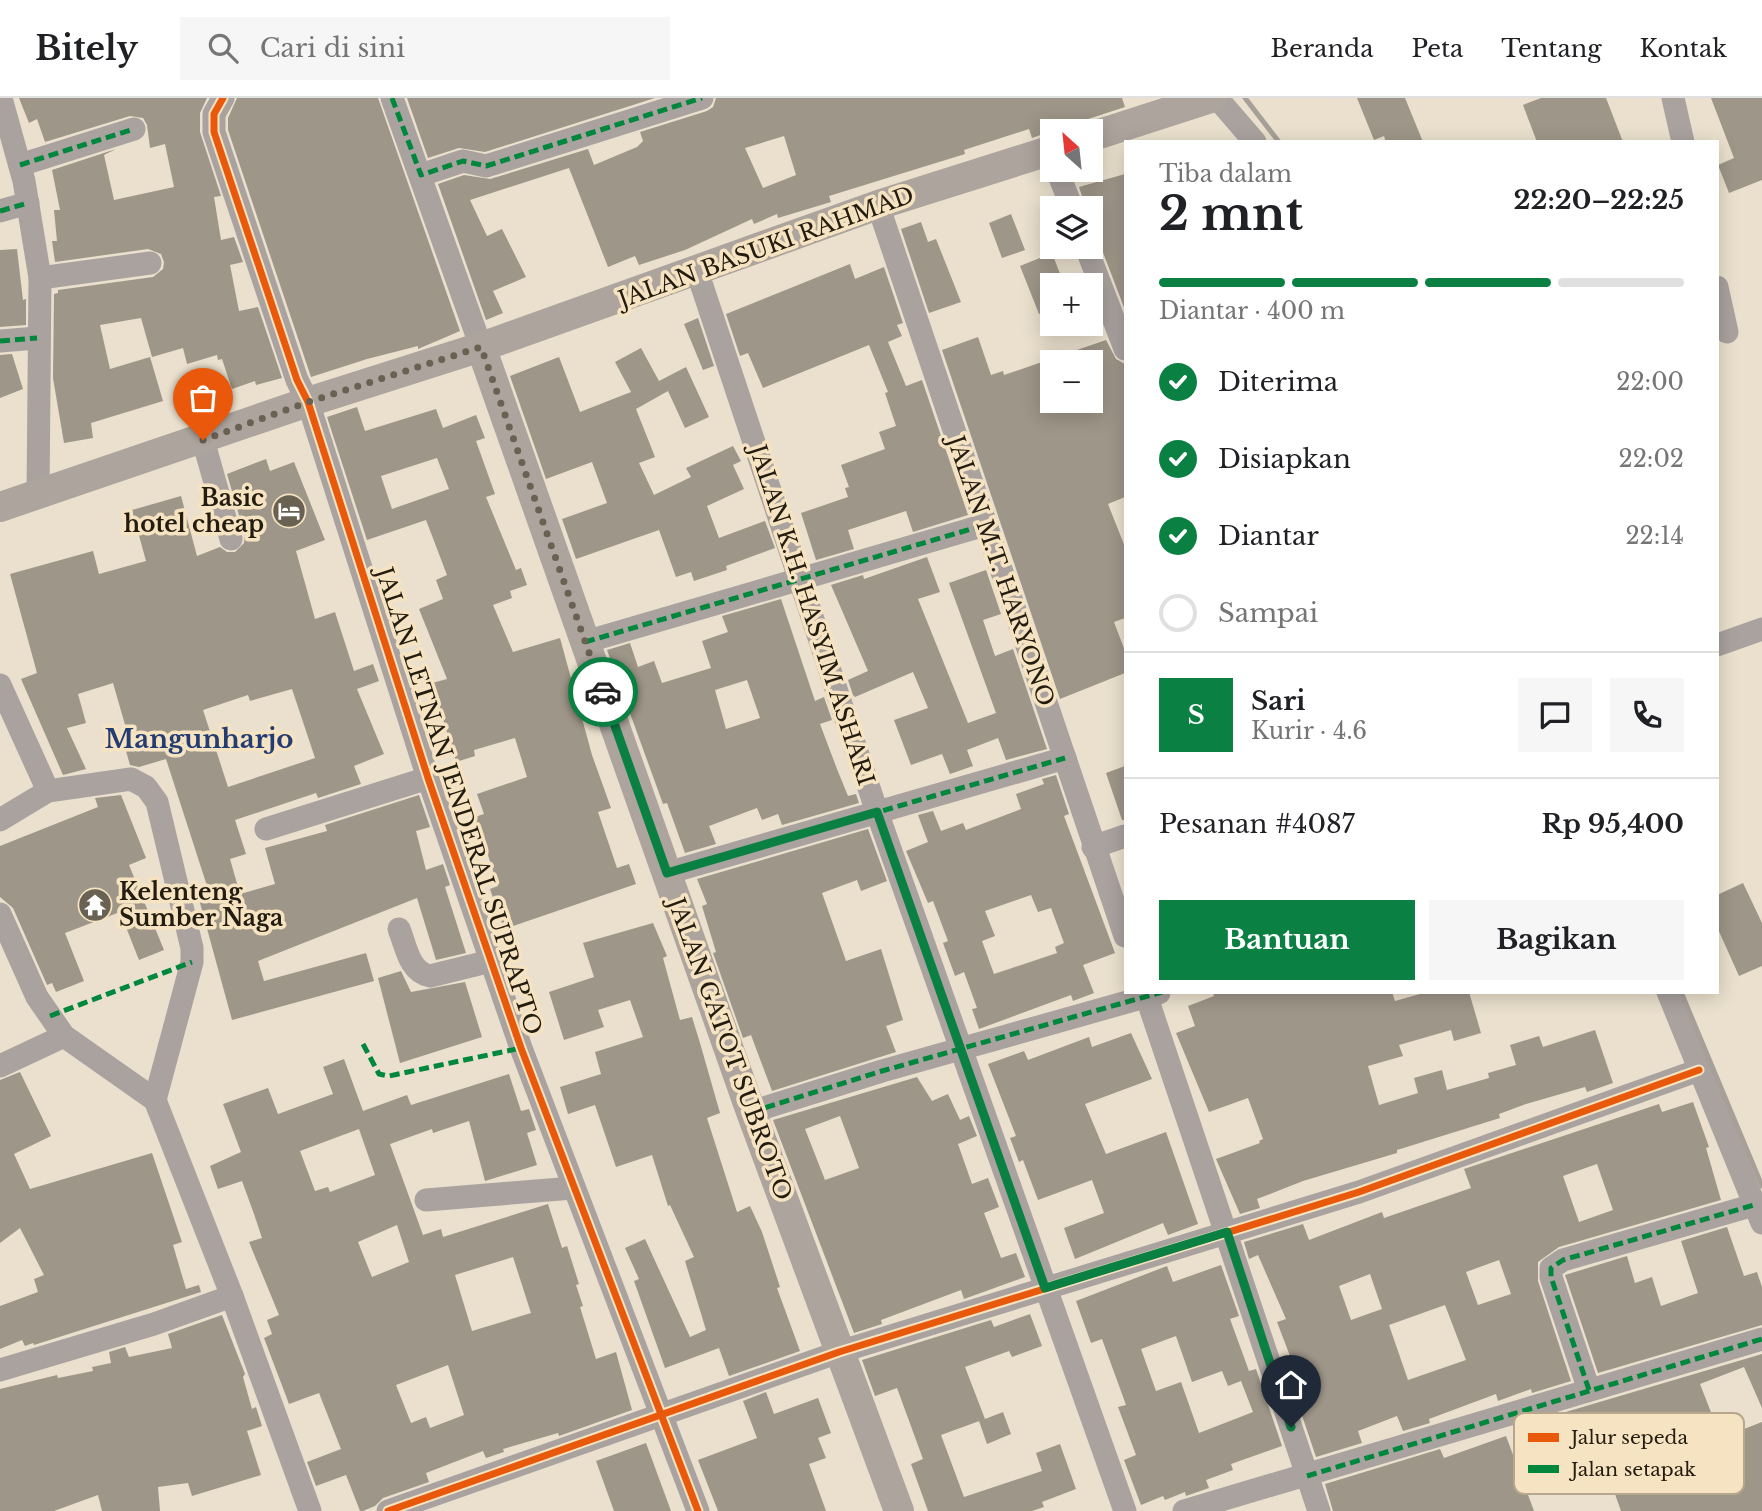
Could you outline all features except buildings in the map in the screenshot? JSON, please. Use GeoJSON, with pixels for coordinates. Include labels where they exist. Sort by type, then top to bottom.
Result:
{"type":"FeatureCollection","features":[{"type":"Feature","properties":{"kind":"main road"},"geometry":{"type":"LineString","coordinates":[[1103,133],[1210,98]]}},
{"type":"Feature","properties":{"kind":"main road","name":"JALAN BASUKI RAHMAD"},"geometry":{"type":"LineString","coordinates":[[0,507],[308,402],[481,347],[878,205],[1040,160]]}},
{"type":"Feature","properties":{"kind":"main road","name":"JALAN GATOT SUBROTO"},"geometry":{"type":"LineString","coordinates":[[481,347],[751,1112],[899,1511]]}},
{"type":"Feature","properties":{"kind":"street"},"geometry":{"type":"LineString","coordinates":[[1,98],[20,165],[40,278],[37,338],[38,494]]}},
{"type":"Feature","properties":{"kind":"street","name":"JALAN LETNAN JENDERAL SUPRAPTO"},"geometry":{"type":"LineString","coordinates":[[223,98],[214,114],[214,132],[297,380],[308,402],[428,778],[573,1188],[664,1415],[698,1511]]}},
{"type":"Feature","properties":{"kind":"street"},"geometry":{"type":"LineString","coordinates":[[391,98],[481,347]]}},
{"type":"Feature","properties":{"kind":"street"},"geometry":{"type":"LineString","coordinates":[[421,175],[463,161],[486,166],[702,98]]}},
{"type":"Feature","properties":{"kind":"street"},"geometry":{"type":"LineString","coordinates":[[1217,98],[1253,140]]}},
{"type":"Feature","properties":{"kind":"street"},"geometry":{"type":"LineString","coordinates":[[1673,98],[1683,140]]}},
{"type":"Feature","properties":{"kind":"street"},"geometry":{"type":"LineString","coordinates":[[20,165],[134,129]]}},
{"type":"Feature","properties":{"kind":"street"},"geometry":{"type":"LineString","coordinates":[[0,211],[28,203]]}},
{"type":"Feature","properties":{"kind":"street","name":"JALAN M.T. HARYONO"},"geometry":{"type":"LineString","coordinates":[[878,205],[1124,933]]}},
{"type":"Feature","properties":{"kind":"street"},"geometry":{"type":"LineString","coordinates":[[1091,259],[1124,346]]}},
{"type":"Feature","properties":{"kind":"street"},"geometry":{"type":"LineString","coordinates":[[40,278],[150,263]]}},
{"type":"Feature","properties":{"kind":"street","name":"JALAN K.H. HASYIM ASHARI"},"geometry":{"type":"LineString","coordinates":[[697,271],[877,812],[963,1048],[1125,1511]]}},
{"type":"Feature","properties":{"kind":"street"},"geometry":{"type":"LineString","coordinates":[[1719,296],[1727,332]]}},
{"type":"Feature","properties":{"kind":"street"},"geometry":{"type":"LineString","coordinates":[[0,341],[37,338]]}},
{"type":"Feature","properties":{"kind":"street"},"geometry":{"type":"LineString","coordinates":[[203,440],[231,539]]}},
{"type":"Feature","properties":{"kind":"street"},"geometry":{"type":"LineString","coordinates":[[585,642],[985,525]]}},
{"type":"Feature","properties":{"kind":"street"},"geometry":{"type":"LineString","coordinates":[[1719,644],[1762,629]]}},
{"type":"Feature","properties":{"kind":"street"},"geometry":{"type":"LineString","coordinates":[[0,685],[48,791]]}},
{"type":"Feature","properties":{"kind":"street"},"geometry":{"type":"LineString","coordinates":[[667,873],[1065,758]]}},
{"type":"Feature","properties":{"kind":"street"},"geometry":{"type":"LineString","coordinates":[[267,829],[428,778]]}},
{"type":"Feature","properties":{"kind":"street"},"geometry":{"type":"LineString","coordinates":[[0,820],[48,791],[131,779],[146,787],[157,802],[192,948],[192,962],[155,1100]]}},
{"type":"Feature","properties":{"kind":"street"},"geometry":{"type":"LineString","coordinates":[[1093,847],[1124,836]]}},
{"type":"Feature","properties":{"kind":"street"},"geometry":{"type":"LineString","coordinates":[[0,914],[37,997],[64,1036],[155,1100],[232,1296],[310,1511]]}},
{"type":"Feature","properties":{"kind":"street"},"geometry":{"type":"LineString","coordinates":[[399,929],[414,968],[422,974],[430,976],[491,961]]}},
{"type":"Feature","properties":{"kind":"street"},"geometry":{"type":"LineString","coordinates":[[751,1112],[1152,994],[1319,1511]]}},
{"type":"Feature","properties":{"kind":"street"},"geometry":{"type":"LineString","coordinates":[[1589,1390],[1551,1277],[1551,1268],[1563,1260],[1758,1214],[1669,994]]}},
{"type":"Feature","properties":{"kind":"street"},"geometry":{"type":"LineString","coordinates":[[0,1066],[64,1036]]}},
{"type":"Feature","properties":{"kind":"street"},"geometry":{"type":"LineString","coordinates":[[388,1511],[839,1352],[1359,1192],[1699,1070]]}},
{"type":"Feature","properties":{"kind":"street"},"geometry":{"type":"LineString","coordinates":[[426,1200],[573,1188]]}},
{"type":"Feature","properties":{"kind":"street"},"geometry":{"type":"LineString","coordinates":[[0,1370],[154,1324],[232,1296]]}},
{"type":"Feature","properties":{"kind":"street"},"geometry":{"type":"LineString","coordinates":[[1184,1511],[1762,1339]]}},
{"type":"Feature","properties":{"kind":"railway"},"geometry":{"type":"LineString","coordinates":[[1245,98],[1277,140]]}},
{"type":"Feature","properties":{"kind":"railway"},"geometry":{"type":"LineString","coordinates":[[1682,994],[1762,1186]]}},
{"type":"Feature","properties":{"kind":"marked path"},"geometry":{"type":"LineString","coordinates":[[392,98],[421,175],[463,161],[486,166],[702,98]]}},
{"type":"Feature","properties":{"kind":"marked path"},"geometry":{"type":"LineString","coordinates":[[20,165],[134,129]]}},
{"type":"Feature","properties":{"kind":"marked path"},"geometry":{"type":"LineString","coordinates":[[0,211],[28,203]]}},
{"type":"Feature","properties":{"kind":"marked path"},"geometry":{"type":"LineString","coordinates":[[0,341],[37,338]]}},
{"type":"Feature","properties":{"kind":"marked path"},"geometry":{"type":"LineString","coordinates":[[585,642],[985,525]]}},
{"type":"Feature","properties":{"kind":"marked path"},"geometry":{"type":"LineString","coordinates":[[667,873],[1065,758]]}},
{"type":"Feature","properties":{"kind":"marked path"},"geometry":{"type":"LineString","coordinates":[[50,1016],[192,962]]}},
{"type":"Feature","properties":{"kind":"marked path"},"geometry":{"type":"LineString","coordinates":[[751,1112],[882,1071],[1155,994]]}},
{"type":"Feature","properties":{"kind":"marked path"},"geometry":{"type":"LineString","coordinates":[[363,1044],[379,1074],[389,1076],[521,1048]]}},
{"type":"Feature","properties":{"kind":"marked path"},"geometry":{"type":"LineString","coordinates":[[1589,1390],[1551,1277],[1551,1268],[1563,1260],[1754,1205]]}},
{"type":"Feature","properties":{"kind":"marked path"},"geometry":{"type":"LineString","coordinates":[[1516,1413],[1762,1339]]}},
{"type":"Feature","properties":{"kind":"marked path"},"geometry":{"type":"LineString","coordinates":[[1307,1476],[1514,1414]]}},
{"type":"Feature","properties":{"kind":"cycle path"},"geometry":{"type":"LineString","coordinates":[[223,98],[214,114],[214,132],[297,380],[308,402],[428,778],[521,1048],[698,1511]]}},
{"type":"Feature","properties":{"kind":"cycle path"},"geometry":{"type":"LineString","coordinates":[[388,1511],[839,1352],[1359,1192],[1699,1070]]}},
{"type":"Feature","properties":{"kind":"way so far"},"geometry":{"type":"LineString","coordinates":[[203,440],[308,402],[481,347],[603,692]]}},
{"type":"Feature","properties":{"kind":"place","name":"Basic hotel cheap"},"geometry":{"type":"Point","coordinates":[289,511]}},
{"type":"Feature","properties":{"kind":"place","name":"Kelenteng Sumber Naga"},"geometry":{"type":"Point","coordinates":[95,905]}},
{"type":"Feature","properties":{"kind":"district","name":"Mangunharjo"},"geometry":{"type":"Point","coordinates":[199,739]}},
{"type":"Feature","properties":{"kind":"route"},"geometry":{"type":"LineString","coordinates":[[603,692],[667,873],[877,812],[963,1048],[1045,1288],[1227,1232],[1291,1427]]}}]}
